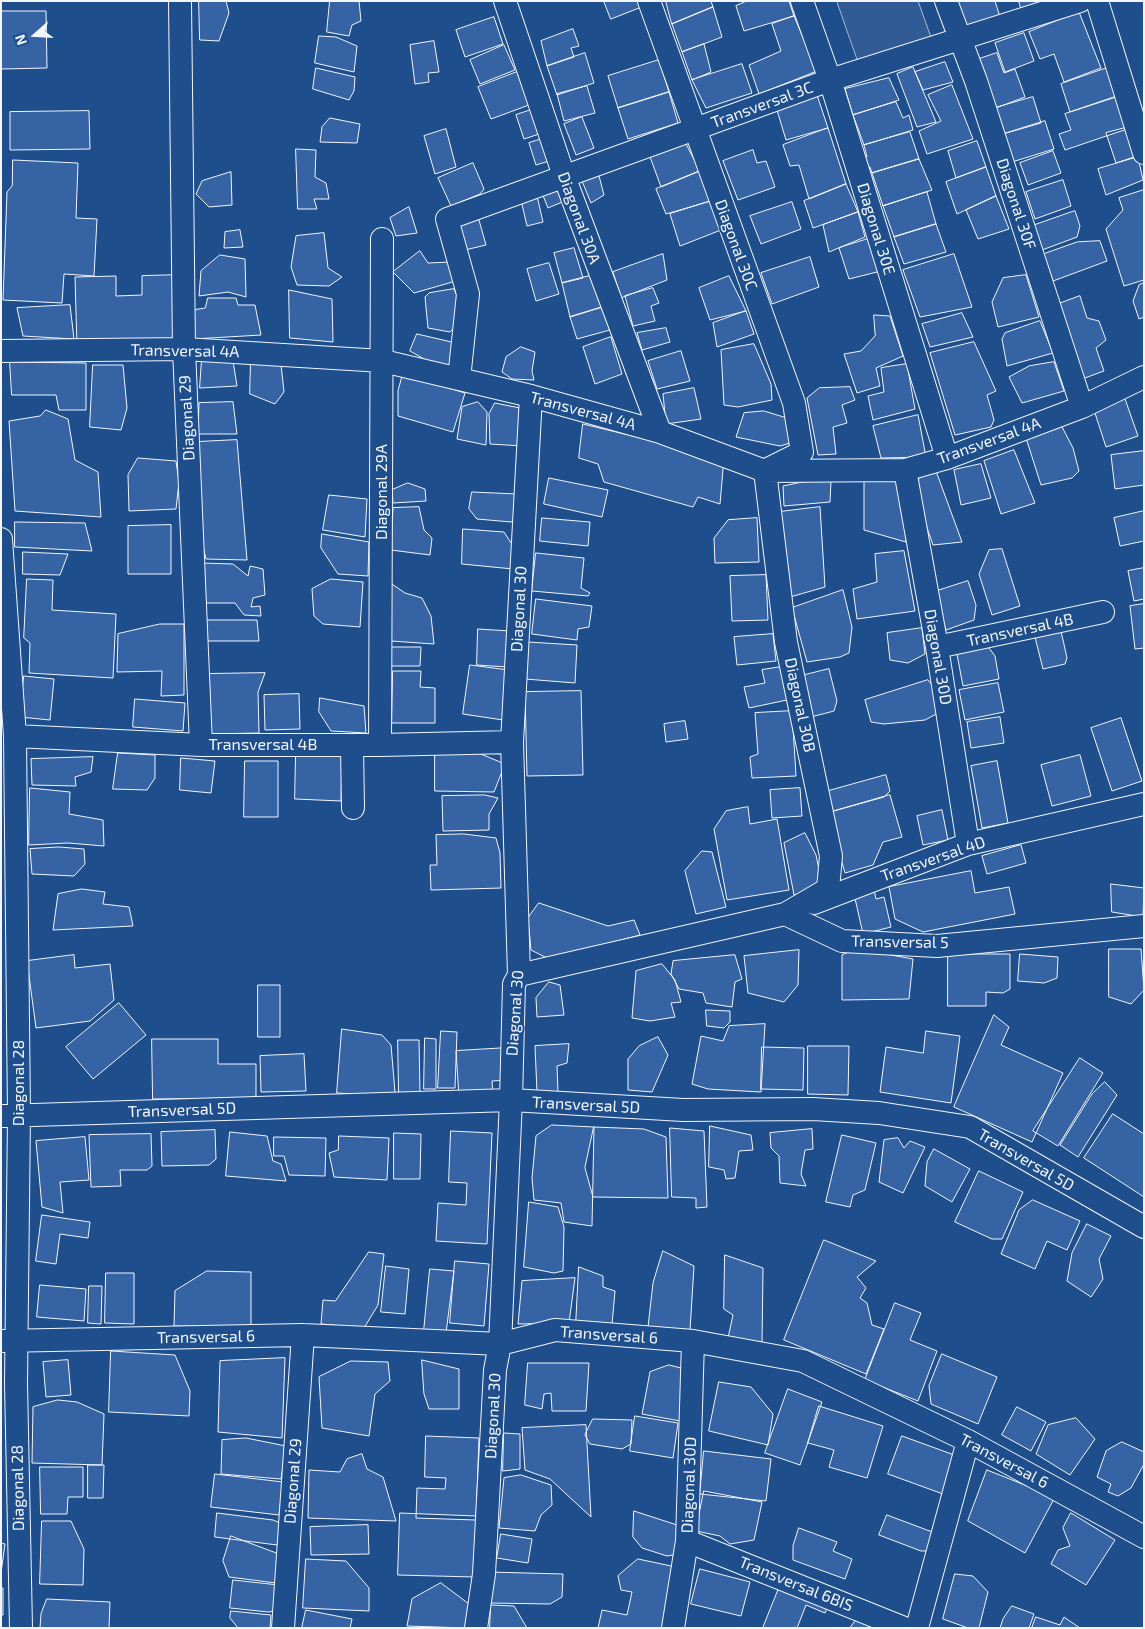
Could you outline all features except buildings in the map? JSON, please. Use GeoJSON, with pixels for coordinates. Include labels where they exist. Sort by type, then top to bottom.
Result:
{"type":"FeatureCollection","features":[{"type":"Feature","properties":{"kind":"street","name":"Diagonal 29"},"geometry":{"type":"LineString","coordinates":[[180,1],[184,349],[201,745]]}},
{"type":"Feature","properties":{"kind":"street","name":"Diagonal 30A"},"geometry":{"type":"LineString","coordinates":[[505,1],[564,176],[660,432]]}},
{"type":"Feature","properties":{"kind":"street","name":"Diagonal 30C"},"geometry":{"type":"LineString","coordinates":[[649,1],[794,403],[802,452],[765,471]]}},
{"type":"Feature","properties":{"kind":"street","name":"Diagonal 30E"},"geometry":{"type":"LineString","coordinates":[[802,1],[830,80],[947,458]]}},
{"type":"Feature","properties":{"kind":"street","name":"Diagonal 30F"},"geometry":{"type":"LineString","coordinates":[[946,1],[976,82],[1082,407]]}},
{"type":"Feature","properties":{"kind":"street","name":"Transversal 3C"},"geometry":{"type":"LineString","coordinates":[[459,379],[468,294],[447,219],[830,80],[1080,1]]}},
{"type":"Feature","properties":{"kind":"street"},"geometry":{"type":"LineString","coordinates":[[1097,1],[1144,153]]}},
{"type":"Feature","properties":{"kind":"street","name":"Diagonal 29A"},"geometry":{"type":"LineString","coordinates":[[380,745],[382,238]]}},
{"type":"Feature","properties":{"kind":"street","name":"Transversal 4A"},"geometry":{"type":"LineString","coordinates":[[1,351],[184,349],[383,361],[531,396],[660,432],[765,471],[905,470],[947,458],[1143,383]]}},
{"type":"Feature","properties":{"kind":"street","name":"Diagonal 30"},"geometry":{"type":"LineString","coordinates":[[476,1628],[484,1574],[495,1370],[500,1344],[511,1100],[514,984],[519,975],[512,742],[531,396]]}},
{"type":"Feature","properties":{"kind":"street","name":"Diagonal 30D"},"geometry":{"type":"LineString","coordinates":[[905,470],[937,647],[968,844]]}},
{"type":"Feature","properties":{"kind":"street","name":"Diagonal 30B"},"geometry":{"type":"LineString","coordinates":[[765,471],[786,642],[831,856],[828,889],[785,914]]}},
{"type":"Feature","properties":{"kind":"street","name":"Diagonal 28"},"geometry":{"type":"LineString","coordinates":[[1,539],[15,736],[9,1340],[21,1628]]}},
{"type":"Feature","properties":{"kind":"street","name":"Transversal 4B"},"geometry":{"type":"LineString","coordinates":[[937,647],[1103,612]]}},
{"type":"Feature","properties":{"kind":"street","name":"Transversal 4B"},"geometry":{"type":"LineString","coordinates":[[15,736],[201,745],[380,745],[512,742]]}},
{"type":"Feature","properties":{"kind":"street"},"geometry":{"type":"LineString","coordinates":[[352,745],[353,808]]}},
{"type":"Feature","properties":{"kind":"street","name":"Transversal 4D"},"geometry":{"type":"LineString","coordinates":[[785,914],[968,844],[1144,804]]}},
{"type":"Feature","properties":{"kind":"street"},"geometry":{"type":"LineString","coordinates":[[519,975],[785,914]]}},
{"type":"Feature","properties":{"kind":"street","name":"Transversal 5"},"geometry":{"type":"LineString","coordinates":[[785,914],[842,941],[937,946],[1144,926]]}},
{"type":"Feature","properties":{"kind":"street","name":"Transversal 5D"},"geometry":{"type":"LineString","coordinates":[[10,1116],[511,1100],[683,1110],[813,1109],[879,1113],[970,1128],[1144,1227]]}},
{"type":"Feature","properties":{"kind":"street","name":"Transversal 6"},"geometry":{"type":"LineString","coordinates":[[9,1340],[303,1335],[500,1344],[555,1330],[693,1341],[804,1362],[968,1441],[1144,1537]]}},
{"type":"Feature","properties":{"kind":"street","name":"Diagonal 29"},"geometry":{"type":"LineString","coordinates":[[282,1628],[303,1335]]}},
{"type":"Feature","properties":{"kind":"street","name":"Diagonal 30D"},"geometry":{"type":"LineString","coordinates":[[673,1628],[688,1541],[693,1341]]}},
{"type":"Feature","properties":{"kind":"street"},"geometry":{"type":"LineString","coordinates":[[916,1628],[968,1441]]}},
{"type":"Feature","properties":{"kind":"street","name":"Transversal 6BIS"},"geometry":{"type":"LineString","coordinates":[[688,1541],[904,1628]]}},
{"type":"Feature","properties":{"kind":"shaded area"},"geometry":{"type":"Polygon","coordinates":[[[837,1],[918,1],[932,40],[858,61],[837,1]]]}}]}
